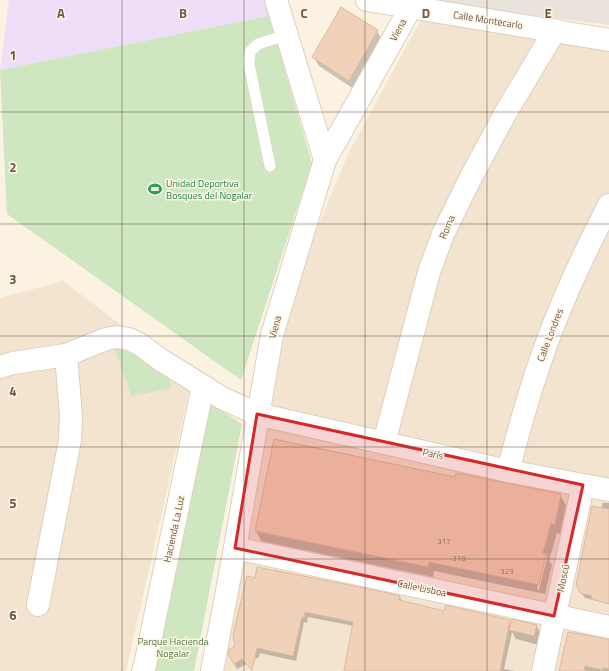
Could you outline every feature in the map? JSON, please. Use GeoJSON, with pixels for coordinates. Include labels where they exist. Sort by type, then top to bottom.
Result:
{"type":"FeatureCollection","features":[{"type":"Feature","properties":{"kind":"street"},"geometry":{"type":"LineString","coordinates":[[276,0],[325,160]]}},
{"type":"Feature","properties":{"kind":"street","name":"Calle Montecarlo"},"geometry":{"type":"LineString","coordinates":[[367,0],[609,40]]}},
{"type":"Feature","properties":{"kind":"street","name":"Viena"},"geometry":{"type":"LineString","coordinates":[[212,671],[272,334],[325,160],[411,7]]}},
{"type":"Feature","properties":{"kind":"street","name":"Roma"},"geometry":{"type":"LineString","coordinates":[[384,443],[429,272],[443,234],[470,179],[506,112],[555,30]]}},
{"type":"Feature","properties":{"kind":"street","name":"Calle Londres"},"geometry":{"type":"LineString","coordinates":[[508,470],[541,358],[587,246],[609,205]]}},
{"type":"Feature","properties":{"kind":"street"},"geometry":{"type":"LineString","coordinates":[[0,367],[13,363],[66,355],[106,339],[117,337],[129,339],[141,345],[161,360],[222,398],[257,414]]}},
{"type":"Feature","properties":{"kind":"street"},"geometry":{"type":"LineString","coordinates":[[38,605],[70,440],[71,416],[66,355]]}},
{"type":"Feature","properties":{"kind":"street","name":"Hacienda La Luz"},"geometry":{"type":"LineString","coordinates":[[143,671],[204,386]]}},
{"type":"Feature","properties":{"kind":"street","name":"París"},"geometry":{"type":"LineString","coordinates":[[257,414],[508,470],[609,490]]}},
{"type":"Feature","properties":{"kind":"street","name":"Moscú"},"geometry":{"type":"LineString","coordinates":[[543,671],[583,485]]}},
{"type":"Feature","properties":{"kind":"street","name":"Calle Lisboa"},"geometry":{"type":"LineString","coordinates":[[235,548],[609,627]]}},
{"type":"Feature","properties":{"kind":"lane"},"geometry":{"type":"LineString","coordinates":[[270,166],[249,64],[250,52],[258,44],[286,35]]}},
{"type":"Feature","properties":{"kind":"highlighted area"},"geometry":{"type":"Polygon","coordinates":[[[257,414],[583,485],[554,616],[235,548],[257,414]]]}},
{"type":"Feature","properties":{"kind":"shaded area"},"geometry":{"type":"Polygon","coordinates":[[[9,0],[265,0],[269,16],[0,70],[9,0]]]}},
{"type":"Feature","properties":{"kind":"shaded area"},"geometry":{"type":"Polygon","coordinates":[[[416,0],[609,0],[609,25],[416,0]]]}},
{"type":"Feature","properties":{"kind":"shaded area"},"geometry":{"type":"Polygon","coordinates":[[[424,14],[609,49],[609,671],[216,671],[297,276],[349,152],[424,14]]]}},
{"type":"Feature","properties":{"kind":"shaded area"},"geometry":{"type":"Polygon","coordinates":[[[63,281],[192,379],[126,671],[0,671],[0,298],[63,281]]]}},
{"type":"Feature","properties":{"kind":"green space","name":"Unidad Deportiva Bosques del Nogalar"},"geometry":{"type":"Polygon","coordinates":[[[269,16],[312,163],[241,380],[7,214],[0,70],[269,16]]]}},
{"type":"Feature","properties":{"kind":"green space"},"geometry":{"type":"Polygon","coordinates":[[[130,343],[165,369],[172,388],[131,396],[115,349],[130,343]]]}},
{"type":"Feature","properties":{"kind":"green space","name":"Parque Hacienda Nogalar"},"geometry":{"type":"Polygon","coordinates":[[[210,403],[242,424],[194,671],[142,671],[210,403]]]}},
{"type":"Feature","properties":{"kind":"building"},"geometry":{"type":"Polygon","coordinates":[[[341,7],[378,30],[349,81],[312,57],[341,7]]]}},
{"type":"Feature","properties":{"kind":"building"},"geometry":{"type":"Polygon","coordinates":[[[274,439],[455,477],[456,473],[561,494],[555,525],[551,524],[543,553],[546,554],[539,585],[429,562],[428,567],[255,531],[274,439]]]}},
{"type":"Feature","properties":{"kind":"building"},"geometry":{"type":"Polygon","coordinates":[[[592,506],[609,509],[609,604],[591,599],[592,596],[580,593],[576,585],[592,506]]]}},
{"type":"Feature","properties":{"kind":"building"},"geometry":{"type":"Polygon","coordinates":[[[257,567],[379,591],[400,596],[399,600],[444,611],[446,605],[510,620],[500,671],[344,671],[353,622],[305,612],[304,618],[302,617],[293,656],[257,648],[252,670],[242,659],[234,664],[228,654],[229,650],[235,646],[233,635],[247,576],[255,578],[257,567]]]}},
{"type":"Feature","properties":{"kind":"building"},"geometry":{"type":"Polygon","coordinates":[[[512,619],[537,625],[534,636],[509,630],[512,619]]]}},
{"type":"Feature","properties":{"kind":"building"},"geometry":{"type":"Polygon","coordinates":[[[568,632],[609,639],[609,669],[603,668],[603,670],[585,666],[584,671],[559,671],[568,632]]]}},
{"type":"Feature","properties":{"kind":"place","name":"Unidad Deportiva Bosques del Nogalar"},"geometry":{"type":"Point","coordinates":[155,189]}}]}
